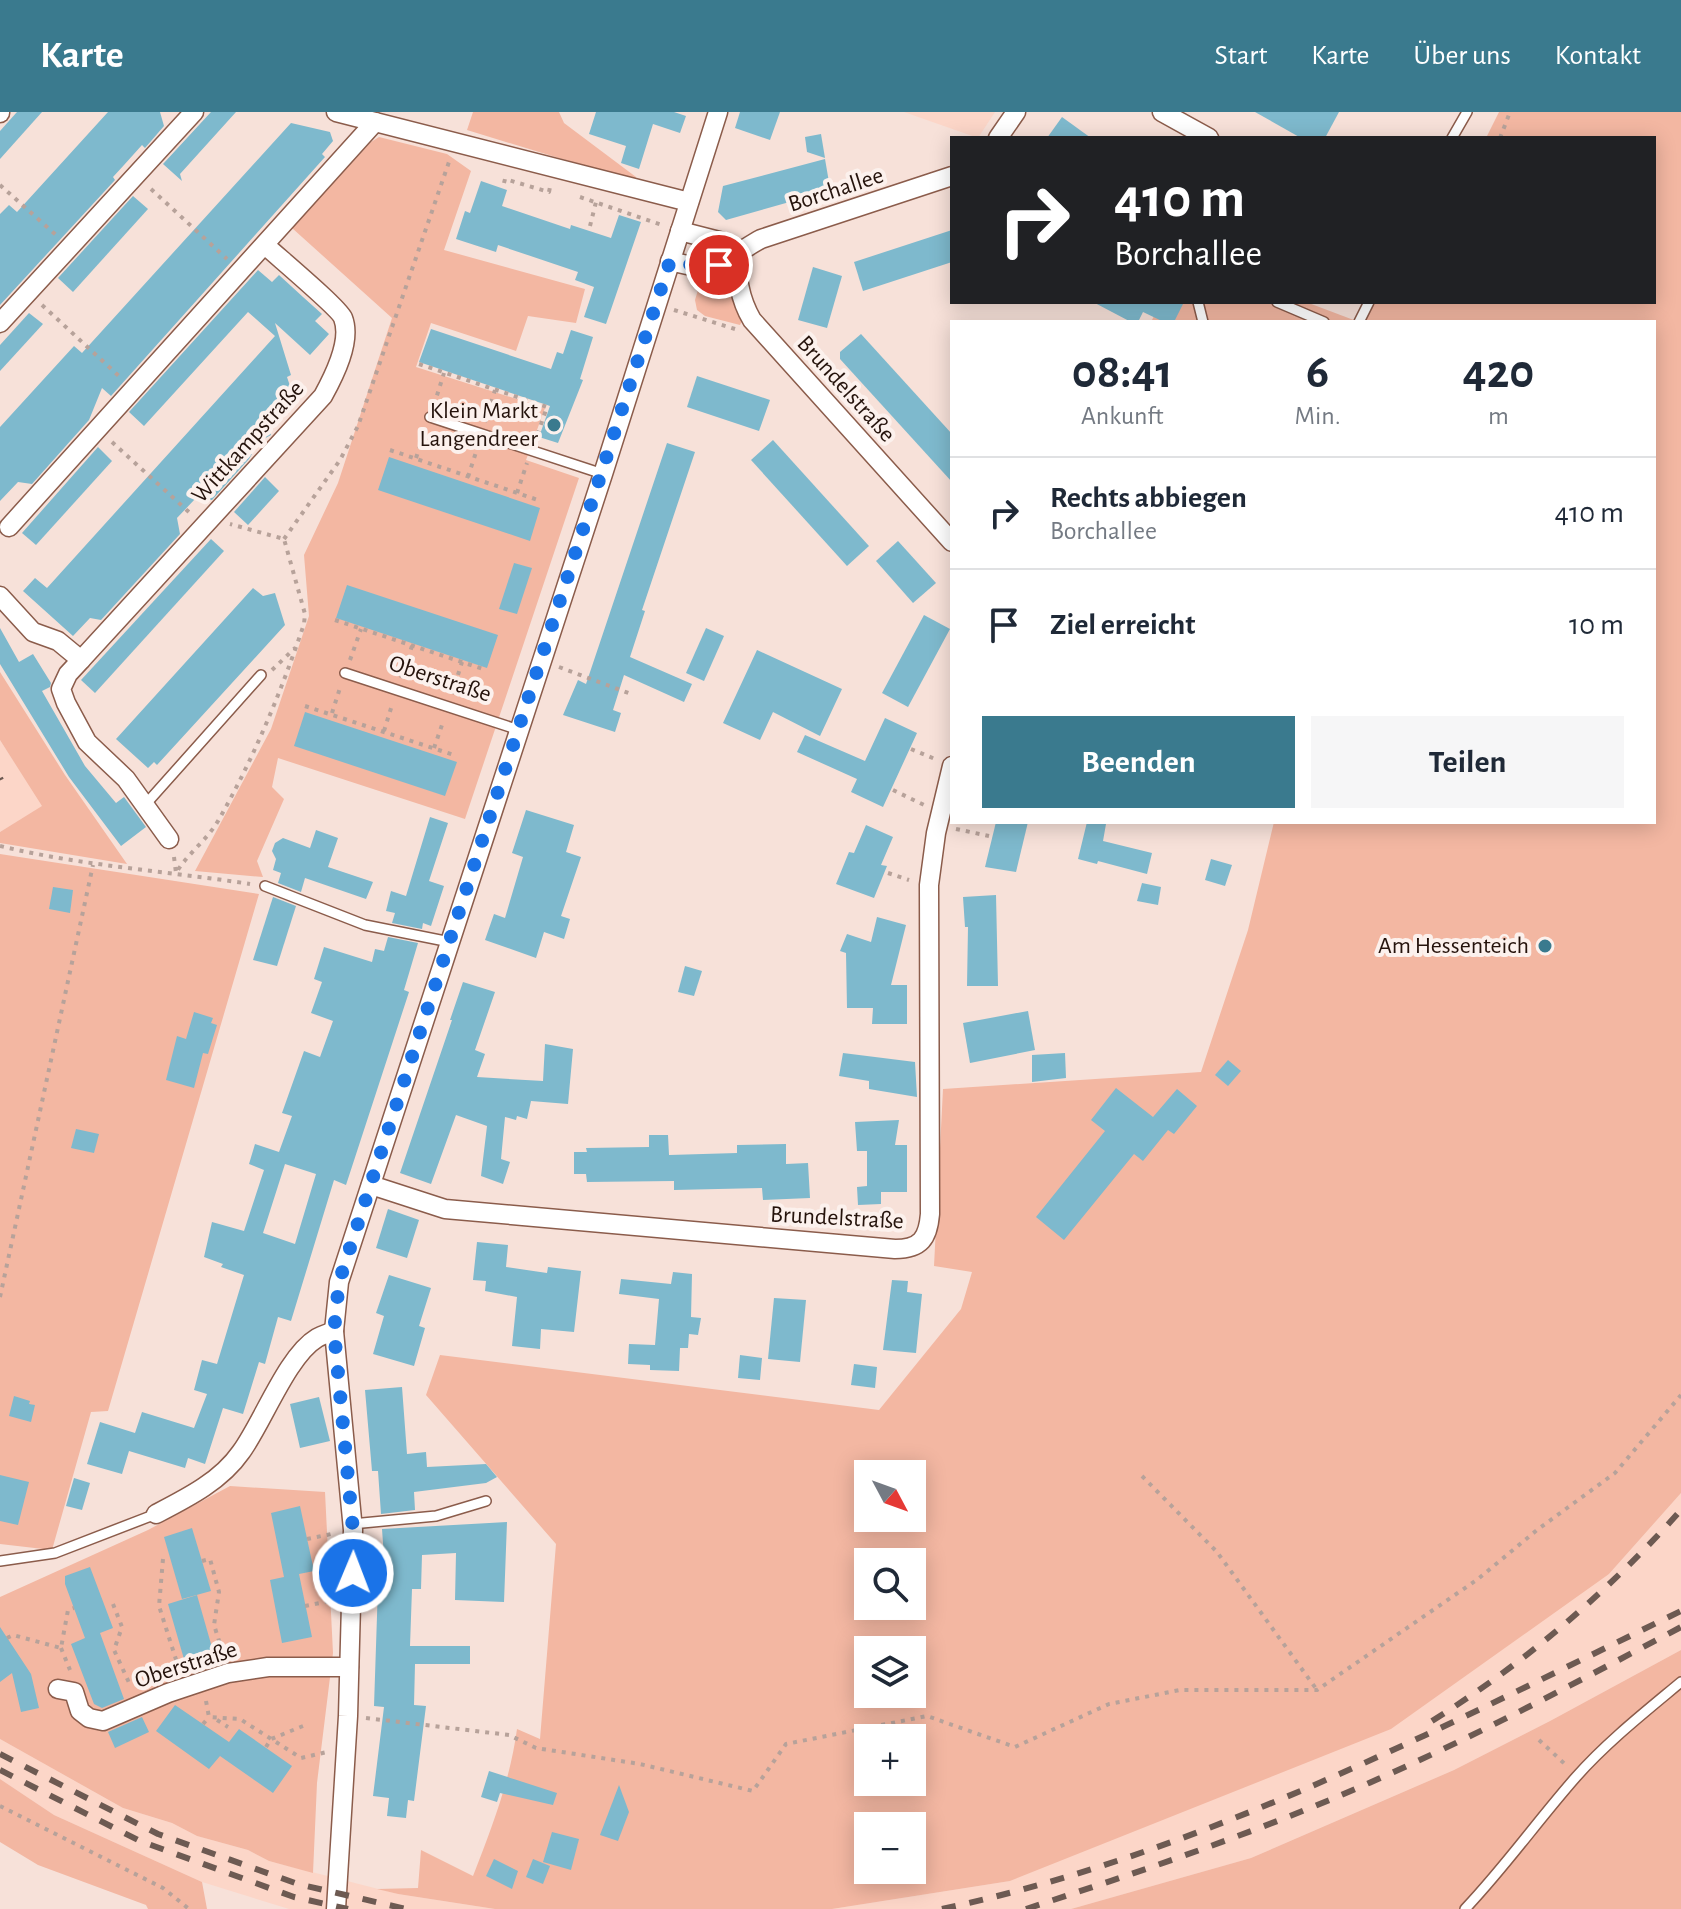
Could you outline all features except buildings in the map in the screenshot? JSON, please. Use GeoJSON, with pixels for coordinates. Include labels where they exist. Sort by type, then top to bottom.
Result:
{"type":"FeatureCollection","features":[{"type":"Feature","properties":{"kind":"street"},"geometry":{"type":"LineString","coordinates":[[0,323],[194,112]]}},
{"type":"Feature","properties":{"kind":"street"},"geometry":{"type":"LineString","coordinates":[[336,112],[689,202]]}},
{"type":"Feature","properties":{"kind":"street"},"geometry":{"type":"LineString","coordinates":[[336,1909],[348,1716],[353,1527],[334,1331],[339,1282],[718,112]]}},
{"type":"Feature","properties":{"kind":"street"},"geometry":{"type":"LineString","coordinates":[[999,136],[1016,112]]}},
{"type":"Feature","properties":{"kind":"street"},"geometry":{"type":"LineString","coordinates":[[1162,112],[1205,136]]}},
{"type":"Feature","properties":{"kind":"street"},"geometry":{"type":"LineString","coordinates":[[3,527],[134,390],[375,122]]}},
{"type":"Feature","properties":{"kind":"street","name":"Borchallee"},"geometry":{"type":"LineString","coordinates":[[670,261],[703,267],[719,265],[761,239],[950,177]]}},
{"type":"Feature","properties":{"kind":"street"},"geometry":{"type":"LineString","coordinates":[[680,231],[723,242],[736,252]]}},
{"type":"Feature","properties":{"kind":"street","name":"Wittkampstraße"},"geometry":{"type":"LineString","coordinates":[[169,839],[126,779],[87,742],[61,689],[68,674],[323,396],[332,379],[343,345],[344,322],[341,314],[265,245]]}},
{"type":"Feature","properties":{"kind":"street","name":"Brundelstraße"},"geometry":{"type":"LineString","coordinates":[[736,252],[743,305],[765,335],[950,540]]}},
{"type":"Feature","properties":{"kind":"street"},"geometry":{"type":"LineString","coordinates":[[0,596],[33,632],[58,641],[81,660]]}},
{"type":"Feature","properties":{"kind":"street","name":"Brundelstraße"},"geometry":{"type":"LineString","coordinates":[[371,1185],[445,1209],[909,1249],[922,1241],[929,1228],[930,1214],[927,910],[940,819],[950,775]]}},
{"type":"Feature","properties":{"kind":"street"},"geometry":{"type":"LineString","coordinates":[[156,1514],[221,1474],[241,1453],[301,1351],[318,1337],[334,1331]]}},
{"type":"Feature","properties":{"kind":"street","name":"Oberstraße"},"geometry":{"type":"LineString","coordinates":[[58,1689],[74,1692],[80,1711],[96,1721],[103,1721],[192,1684],[228,1673],[268,1667],[349,1667]]}},
{"type":"Feature","properties":{"kind":"lane"},"geometry":{"type":"LineString","coordinates":[[1453,136],[1467,112]]}},
{"type":"Feature","properties":{"kind":"lane"},"geometry":{"type":"LineString","coordinates":[[1282,304],[1319,320]]}},
{"type":"Feature","properties":{"kind":"lane"},"geometry":{"type":"LineString","coordinates":[[430,417],[603,474]]}},
{"type":"Feature","properties":{"kind":"lane","name":"Oberstraße"},"geometry":{"type":"LineString","coordinates":[[345,673],[519,730]]}},
{"type":"Feature","properties":{"kind":"lane"},"geometry":{"type":"LineString","coordinates":[[145,805],[261,675]]}},
{"type":"Feature","properties":{"kind":"lane"},"geometry":{"type":"LineString","coordinates":[[265,886],[365,925],[450,942]]}},
{"type":"Feature","properties":{"kind":"lane"},"geometry":{"type":"LineString","coordinates":[[353,1527],[436,1516],[486,1501]]}},
{"type":"Feature","properties":{"kind":"lane"},"geometry":{"type":"LineString","coordinates":[[0,1561],[55,1553],[156,1514]]}},
{"type":"Feature","properties":{"kind":"lane"},"geometry":{"type":"LineString","coordinates":[[1465,1909],[1577,1776],[1616,1737],[1681,1682]]}},
{"type":"Feature","properties":{"kind":"path"},"geometry":{"type":"LineString","coordinates":[[1501,136],[1510,112]]}},
{"type":"Feature","properties":{"kind":"path"},"geometry":{"type":"LineString","coordinates":[[284,539],[340,460],[358,426],[456,143]]}},
{"type":"Feature","properties":{"kind":"path"},"geometry":{"type":"LineString","coordinates":[[135,175],[240,272]]}},
{"type":"Feature","properties":{"kind":"path"},"geometry":{"type":"LineString","coordinates":[[504,183],[505,179],[549,192],[550,187],[562,191]]}},
{"type":"Feature","properties":{"kind":"path"},"geometry":{"type":"LineString","coordinates":[[0,185],[69,247]]}},
{"type":"Feature","properties":{"kind":"path"},"geometry":{"type":"LineString","coordinates":[[573,195],[680,231]]}},
{"type":"Feature","properties":{"kind":"path"},"geometry":{"type":"LineString","coordinates":[[590,226],[596,202]]}},
{"type":"Feature","properties":{"kind":"path"},"geometry":{"type":"LineString","coordinates":[[28,293],[134,390]]}},
{"type":"Feature","properties":{"kind":"path"},"geometry":{"type":"LineString","coordinates":[[657,304],[741,331],[765,335]]}},
{"type":"Feature","properties":{"kind":"path"},"geometry":{"type":"LineString","coordinates":[[419,364],[547,407]]}},
{"type":"Feature","properties":{"kind":"path"},"geometry":{"type":"LineString","coordinates":[[97,428],[198,520],[210,520]]}},
{"type":"Feature","properties":{"kind":"path"},"geometry":{"type":"LineString","coordinates":[[390,450],[541,501]]}},
{"type":"Feature","properties":{"kind":"path"},"geometry":{"type":"LineString","coordinates":[[335,620],[486,670]]}},
{"type":"Feature","properties":{"kind":"path"},"geometry":{"type":"LineString","coordinates":[[261,675],[269,673],[297,646]]}},
{"type":"Feature","properties":{"kind":"path"},"geometry":{"type":"LineString","coordinates":[[542,660],[631,694]]}},
{"type":"Feature","properties":{"kind":"path"},"geometry":{"type":"LineString","coordinates":[[305,706],[454,755]]}},
{"type":"Feature","properties":{"kind":"path"},"geometry":{"type":"LineString","coordinates":[[893,790],[950,822]]}},
{"type":"Feature","properties":{"kind":"path"},"geometry":{"type":"LineString","coordinates":[[954,824],[989,836]]}},
{"type":"Feature","properties":{"kind":"path"},"geometry":{"type":"LineString","coordinates":[[0,846],[93,865],[265,886]]}},
{"type":"Feature","properties":{"kind":"path"},"geometry":{"type":"LineString","coordinates":[[0,1297],[93,865]]}},
{"type":"Feature","properties":{"kind":"path"},"geometry":{"type":"LineString","coordinates":[[348,1716],[509,1735],[536,1748],[640,1764],[753,1791],[786,1744],[927,1716],[1015,1747],[1109,1704],[1180,1690],[1317,1690],[1478,1579],[1537,1530],[1615,1473],[1681,1395]]}},
{"type":"Feature","properties":{"kind":"path"},"geometry":{"type":"LineString","coordinates":[[1142,1476],[1217,1552],[1317,1690]]}},
{"type":"Feature","properties":{"kind":"path"},"geometry":{"type":"LineString","coordinates":[[307,1539],[353,1527]]}},
{"type":"Feature","properties":{"kind":"path"},"geometry":{"type":"LineString","coordinates":[[163,1559],[159,1606],[192,1684],[212,1718],[228,1727]]}},
{"type":"Feature","properties":{"kind":"path"},"geometry":{"type":"LineString","coordinates":[[202,1561],[210,1559],[219,1592],[214,1625],[228,1673]]}},
{"type":"Feature","properties":{"kind":"path"},"geometry":{"type":"LineString","coordinates":[[113,1604],[122,1627],[114,1650],[139,1705]]}},
{"type":"Feature","properties":{"kind":"path"},"geometry":{"type":"LineString","coordinates":[[7,1638],[13,1635],[61,1648],[68,1610],[74,1608]]}},
{"type":"Feature","properties":{"kind":"path"},"geometry":{"type":"LineString","coordinates":[[206,1627],[214,1625]]}},
{"type":"Feature","properties":{"kind":"path"},"geometry":{"type":"LineString","coordinates":[[203,1724],[212,1718],[240,1719],[301,1758],[345,1747]]}},
{"type":"Feature","properties":{"kind":"path"},"geometry":{"type":"LineString","coordinates":[[266,1747],[271,1739],[303,1726]]}},
{"type":"Feature","properties":{"kind":"path"},"geometry":{"type":"LineString","coordinates":[[1539,1740],[1577,1776]]}},
{"type":"Feature","properties":{"kind":"path"},"geometry":{"type":"LineString","coordinates":[[0,1806],[163,1888],[189,1909]]}},
{"type":"Feature","properties":{"kind":"shaded area"},"geometry":{"type":"Polygon","coordinates":[[[473,112],[559,112],[564,123],[636,177],[634,181],[467,130],[473,112]]]}},
{"type":"Feature","properties":{"kind":"shaded area"},"geometry":{"type":"Polygon","coordinates":[[[904,112],[995,112],[979,136],[904,112]]]}},
{"type":"Feature","properties":{"kind":"shaded area"},"geometry":{"type":"Polygon","coordinates":[[[1499,112],[1681,112],[1681,1493],[1609,1574],[1391,1729],[1010,1881],[832,1909],[495,1909],[377,1889],[418,1888],[421,1850],[473,1876],[505,1785],[517,1729],[540,1739],[556,1544],[426,1395],[440,1355],[879,1410],[961,1309],[972,1272],[934,1266],[943,1089],[1201,1072],[1248,930],[1274,824],[1656,824],[1656,320],[1366,320],[1373,304],[1656,304],[1656,136],[1487,136],[1499,112]]]}},
{"type":"Feature","properties":{"kind":"shaded area"},"geometry":{"type":"Polygon","coordinates":[[[379,137],[447,154],[471,171],[444,250],[585,289],[576,323],[528,316],[516,351],[431,323],[416,367],[545,408],[526,460],[579,478],[465,819],[278,758],[272,787],[284,799],[257,861],[263,877],[195,871],[271,729],[309,616],[304,555],[338,483],[392,318],[292,228],[379,137]]]}},
{"type":"Feature","properties":{"kind":"shaded area"},"geometry":{"type":"Polygon","coordinates":[[[719,277],[732,296],[742,321],[740,325],[705,316],[697,310],[695,300],[701,280],[719,277]]]}},
{"type":"Feature","properties":{"kind":"shaded area"},"geometry":{"type":"Polygon","coordinates":[[[1160,304],[1311,304],[1354,320],[1152,320],[1160,304]]]}},
{"type":"Feature","properties":{"kind":"shaded area"},"geometry":{"type":"Polygon","coordinates":[[[0,672],[65,775],[127,864],[0,843],[0,832],[42,806],[0,740],[0,672]]]}},
{"type":"Feature","properties":{"kind":"shaded area"},"geometry":{"type":"Polygon","coordinates":[[[0,740],[43,806],[0,832],[0,740]]]}},
{"type":"Feature","properties":{"kind":"shaded area"},"geometry":{"type":"Polygon","coordinates":[[[0,854],[259,894],[108,1411],[91,1412],[52,1550],[0,1544],[0,854]]]}},
{"type":"Feature","properties":{"kind":"shaded area"},"geometry":{"type":"Polygon","coordinates":[[[230,1486],[325,1492],[333,1653],[317,1783],[313,1873],[269,1861],[248,1850],[197,1836],[172,1823],[123,1808],[0,1739],[0,1597],[148,1530],[230,1486]]]}},
{"type":"Feature","properties":{"kind":"shaded area"},"geometry":{"type":"Polygon","coordinates":[[[1681,1493],[1681,1650],[1454,1770],[1251,1858],[1071,1909],[832,1909],[1010,1881],[1609,1574],[1681,1493]]]}},
{"type":"Feature","properties":{"kind":"shaded area"},"geometry":{"type":"Polygon","coordinates":[[[1681,1650],[1681,1909],[1071,1909],[1251,1858],[1454,1770],[1681,1650]]]}},
{"type":"Feature","properties":{"kind":"shaded area"},"geometry":{"type":"Polygon","coordinates":[[[0,1739],[123,1808],[172,1823],[197,1836],[248,1850],[269,1861],[398,1894],[495,1909],[289,1909],[202,1882],[54,1815],[0,1779],[0,1739]]]}},
{"type":"Feature","properties":{"kind":"shaded area"},"geometry":{"type":"Polygon","coordinates":[[[0,1779],[54,1815],[202,1882],[207,1909],[148,1909],[146,1905],[38,1865],[0,1842],[0,1779]]]}},
{"type":"Feature","properties":{"kind":"railway"},"geometry":{"type":"LineString","coordinates":[[1432,1721],[1500,1675],[1595,1598],[1681,1510]]}},
{"type":"Feature","properties":{"kind":"railway"},"geometry":{"type":"LineString","coordinates":[[942,1909],[1039,1885],[1228,1821],[1411,1742],[1681,1611]]}},
{"type":"Feature","properties":{"kind":"railway"},"geometry":{"type":"LineString","coordinates":[[1026,1909],[1204,1848],[1335,1798],[1493,1725],[1681,1627]]}},
{"type":"Feature","properties":{"kind":"railway"},"geometry":{"type":"LineString","coordinates":[[0,1754],[158,1834],[298,1884],[406,1909]]}},
{"type":"Feature","properties":{"kind":"railway"},"geometry":{"type":"LineString","coordinates":[[0,1770],[140,1841],[294,1897],[348,1909]]}},
{"type":"Feature","properties":{"kind":"place","name":"Klein Markt Langendreer"},"geometry":{"type":"Point","coordinates":[554,425]}},
{"type":"Feature","properties":{"kind":"place","name":"Am Hessenteich"},"geometry":{"type":"Point","coordinates":[1545,946]}},
{"type":"Feature","properties":{"kind":"route"},"geometry":{"type":"LineString","coordinates":[[353,1573],[353,1530],[334,1331],[335,1301],[345,1260],[670,261],[703,267],[719,265]]}}]}
